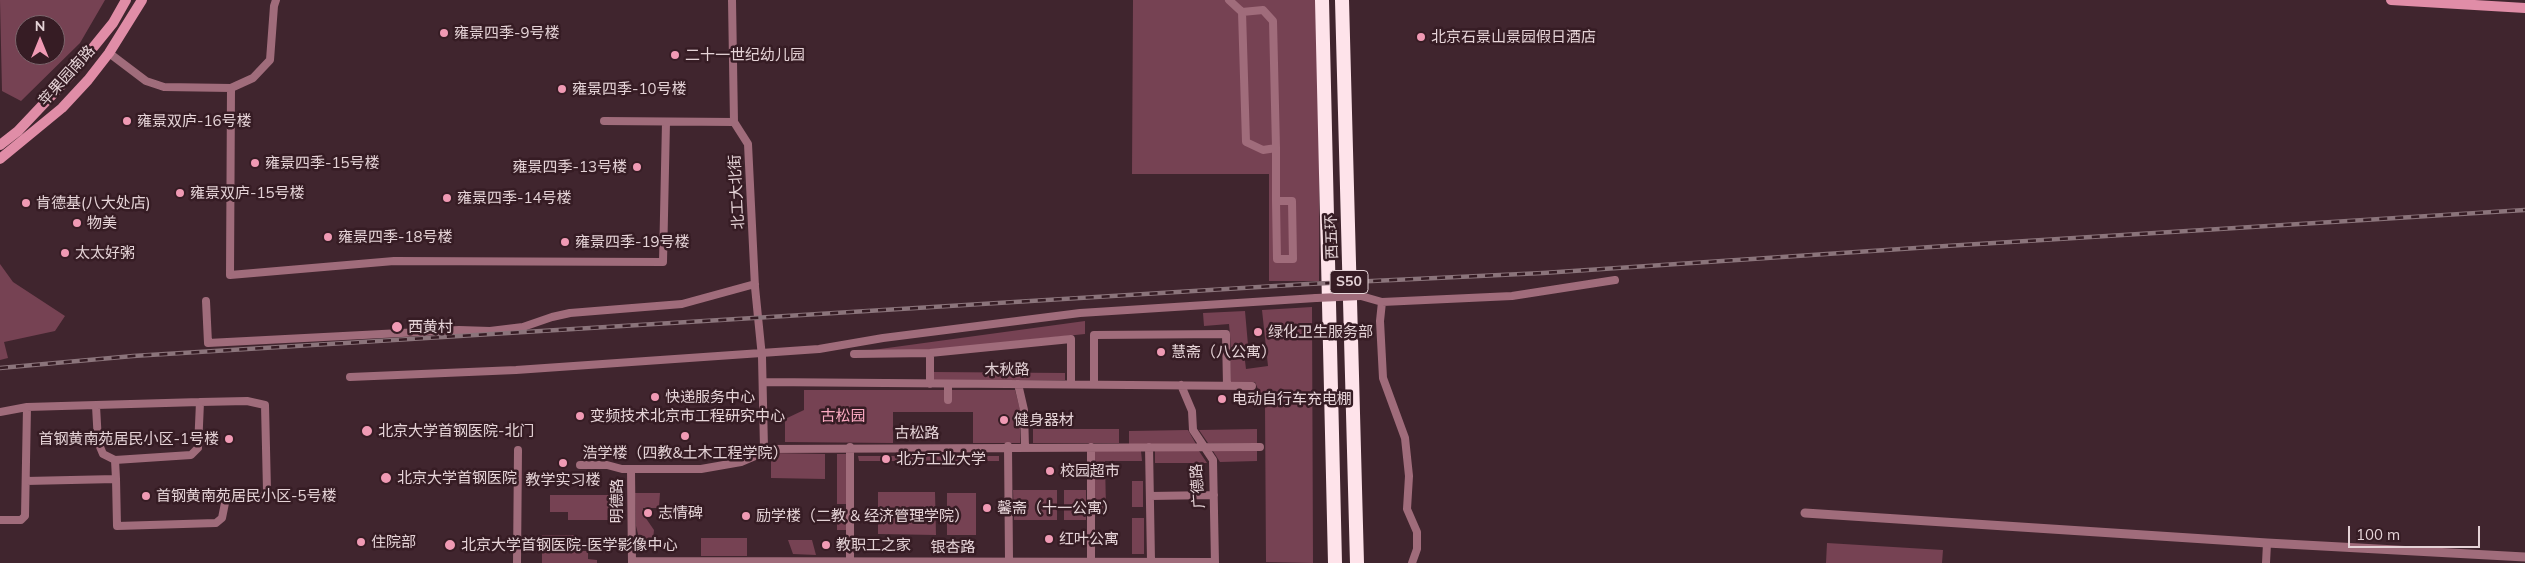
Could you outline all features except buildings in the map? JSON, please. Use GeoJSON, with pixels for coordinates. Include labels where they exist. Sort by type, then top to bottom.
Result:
{"type":"FeatureCollection","features":[{"type":"Feature","properties":{"kind":"highway","name":"西五环"},"geometry":{"type":"LineString","coordinates":[[1322,0],[1335,563]]}},
{"type":"Feature","properties":{"kind":"highway","name":"西五环"},"geometry":{"type":"LineString","coordinates":[[1342,0],[1357,563]]}},
{"type":"Feature","properties":{"kind":"main road","name":"苹果园南路"},"geometry":{"type":"LineString","coordinates":[[0,145],[18,131],[70,76],[113,23],[126,0]]}},
{"type":"Feature","properties":{"kind":"main road","name":"苹果园南路"},"geometry":{"type":"LineString","coordinates":[[0,159],[62,108],[109,53],[142,0]]}},
{"type":"Feature","properties":{"kind":"main road"},"geometry":{"type":"LineString","coordinates":[[2391,0],[2525,8]]}},
{"type":"Feature","properties":{"kind":"street"},"geometry":{"type":"LineString","coordinates":[[109,53],[146,81],[164,86],[231,88],[253,78],[270,60],[276,0]]}},
{"type":"Feature","properties":{"kind":"street"},"geometry":{"type":"LineString","coordinates":[[604,121],[734,122],[732,0]]}},
{"type":"Feature","properties":{"kind":"street"},"geometry":{"type":"LineString","coordinates":[[1228,0],[1242,12],[1263,10],[1273,21],[1276,148],[1276,201],[1277,260],[1293,259],[1292,201],[1276,201]]}},
{"type":"Feature","properties":{"kind":"street"},"geometry":{"type":"LineString","coordinates":[[1242,12],[1246,142],[1263,150],[1276,148]]}},
{"type":"Feature","properties":{"kind":"street"},"geometry":{"type":"LineString","coordinates":[[231,88],[230,275],[394,261],[663,262],[666,122]]}},
{"type":"Feature","properties":{"kind":"street","name":"北工大北街"},"geometry":{"type":"LineString","coordinates":[[734,122],[748,144],[755,284],[763,382],[764,449]]}},
{"type":"Feature","properties":{"kind":"street"},"geometry":{"type":"LineString","coordinates":[[350,377],[516,370],[761,355],[819,349],[1080,313],[1361,296],[1382,302],[1512,296],[1615,280]]}},
{"type":"Feature","properties":{"kind":"street"},"geometry":{"type":"LineString","coordinates":[[206,301],[208,343],[523,328],[552,317],[570,313],[682,304],[755,284]]}},
{"type":"Feature","properties":{"kind":"street"},"geometry":{"type":"LineString","coordinates":[[1382,302],[1380,321],[1383,378],[1405,438],[1409,476],[1407,510],[1417,532],[1417,549],[1412,563]]}},
{"type":"Feature","properties":{"kind":"street"},"geometry":{"type":"LineString","coordinates":[[1094,384],[1094,335],[1226,334],[1227,386]]}},
{"type":"Feature","properties":{"kind":"street"},"geometry":{"type":"LineString","coordinates":[[854,354],[930,353],[1071,339],[1071,384]]}},
{"type":"Feature","properties":{"kind":"street"},"geometry":{"type":"LineString","coordinates":[[930,353],[930,384]]}},
{"type":"Feature","properties":{"kind":"street","name":"木秋路"},"geometry":{"type":"LineString","coordinates":[[763,382],[1252,386]]}},
{"type":"Feature","properties":{"kind":"street"},"geometry":{"type":"LineString","coordinates":[[948,384],[948,400]]}},
{"type":"Feature","properties":{"kind":"street"},"geometry":{"type":"LineString","coordinates":[[1018,384],[1024,410],[1025,447]]}},
{"type":"Feature","properties":{"kind":"street","name":"广德路"},"geometry":{"type":"LineString","coordinates":[[1181,385],[1192,411],[1193,430],[1213,460],[1215,562]]}},
{"type":"Feature","properties":{"kind":"street"},"geometry":{"type":"LineString","coordinates":[[0,412],[27,407],[200,402],[247,401],[265,405],[267,491],[263,497],[226,498],[222,518],[216,523],[117,526],[115,460]]}},
{"type":"Feature","properties":{"kind":"street"},"geometry":{"type":"LineString","coordinates":[[96,406],[98,442],[103,454],[115,460],[192,455],[198,448],[200,402]]}},
{"type":"Feature","properties":{"kind":"street"},"geometry":{"type":"LineString","coordinates":[[0,520],[21,520],[25,516],[27,407]]}},
{"type":"Feature","properties":{"kind":"street"},"geometry":{"type":"LineString","coordinates":[[1008,446],[1009,560]]}},
{"type":"Feature","properties":{"kind":"street","name":"古松路"},"geometry":{"type":"LineString","coordinates":[[580,465],[607,465],[631,470],[691,469],[742,462],[764,449],[1008,446],[1260,447]]}},
{"type":"Feature","properties":{"kind":"street"},"geometry":{"type":"LineString","coordinates":[[850,447],[850,561]]}},
{"type":"Feature","properties":{"kind":"street"},"geometry":{"type":"LineString","coordinates":[[1091,447],[1091,563]]}},
{"type":"Feature","properties":{"kind":"street"},"geometry":{"type":"LineString","coordinates":[[1149,447],[1151,561]]}},
{"type":"Feature","properties":{"kind":"street"},"geometry":{"type":"LineString","coordinates":[[517,563],[518,450]]}},
{"type":"Feature","properties":{"kind":"street","name":"明德路"},"geometry":{"type":"LineString","coordinates":[[631,470],[632,562]]}},
{"type":"Feature","properties":{"kind":"street"},"geometry":{"type":"LineString","coordinates":[[26,481],[116,480]]}},
{"type":"Feature","properties":{"kind":"street"},"geometry":{"type":"LineString","coordinates":[[1150,496],[1214,495]]}},
{"type":"Feature","properties":{"kind":"street"},"geometry":{"type":"LineString","coordinates":[[1805,513],[2268,543],[2525,557]]}},
{"type":"Feature","properties":{"kind":"street"},"geometry":{"type":"LineString","coordinates":[[2266,563],[2268,543]]}},
{"type":"Feature","properties":{"kind":"street","name":"银杏路"},"geometry":{"type":"LineString","coordinates":[[632,562],[1009,560],[1091,563],[1151,561],[1215,562]]}},
{"type":"Feature","properties":{"kind":"green space"},"geometry":{"type":"Polygon","coordinates":[[[0,0],[105,0],[80,43],[65,58],[65,15],[15,15],[15,65],[58,65],[21,101],[2,91],[0,0]]]}},
{"type":"Feature","properties":{"kind":"green space"},"geometry":{"type":"Polygon","coordinates":[[[1133,0],[1320,0],[1319,281],[1269,281],[1269,174],[1132,174],[1133,0]]]}},
{"type":"Feature","properties":{"kind":"green space"},"geometry":{"type":"Polygon","coordinates":[[[0,264],[13,282],[65,316],[55,331],[4,342],[8,358],[0,360],[0,264]]]}},
{"type":"Feature","properties":{"kind":"green space"},"geometry":{"type":"Polygon","coordinates":[[[1312,307],[1313,563],[1266,562],[1265,406],[1255,382],[1231,382],[1230,355],[1244,353],[1246,369],[1268,366],[1262,310],[1312,307]]]}},
{"type":"Feature","properties":{"kind":"green space"},"geometry":{"type":"Polygon","coordinates":[[[1245,311],[1248,345],[1231,347],[1229,324],[1204,326],[1203,313],[1245,311]]]}},
{"type":"Feature","properties":{"kind":"green space"},"geometry":{"type":"Polygon","coordinates":[[[1085,321],[1085,334],[930,350],[858,352],[1085,321]]]}},
{"type":"Feature","properties":{"kind":"green space"},"geometry":{"type":"Polygon","coordinates":[[[934,372],[1065,373],[1065,380],[934,380],[934,372]]]}},
{"type":"Feature","properties":{"kind":"green space","name":"古松园"},"geometry":{"type":"Polygon","coordinates":[[[804,390],[1015,390],[1020,410],[1020,443],[973,443],[973,412],[893,412],[893,443],[785,442],[785,419],[804,410],[804,390]]]}},
{"type":"Feature","properties":{"kind":"green space"},"geometry":{"type":"Polygon","coordinates":[[[1033,429],[1119,429],[1119,443],[1033,443],[1033,429]]]}},
{"type":"Feature","properties":{"kind":"green space"},"geometry":{"type":"Polygon","coordinates":[[[1257,429],[1257,443],[1208,443],[1199,430],[1257,429]]]}},
{"type":"Feature","properties":{"kind":"green space"},"geometry":{"type":"Polygon","coordinates":[[[1188,430],[1196,444],[1129,444],[1129,431],[1188,430]]]}},
{"type":"Feature","properties":{"kind":"green space"},"geometry":{"type":"Polygon","coordinates":[[[1095,451],[1141,451],[1142,461],[1105,461],[1106,509],[1094,509],[1095,451]]]}},
{"type":"Feature","properties":{"kind":"green space"},"geometry":{"type":"Polygon","coordinates":[[[1155,451],[1199,451],[1207,463],[1155,463],[1155,451]]]}},
{"type":"Feature","properties":{"kind":"green space"},"geometry":{"type":"Polygon","coordinates":[[[1213,451],[1257,451],[1257,461],[1220,462],[1213,451]]]}},
{"type":"Feature","properties":{"kind":"green space"},"geometry":{"type":"Polygon","coordinates":[[[771,453],[825,454],[825,479],[771,478],[771,453]]]}},
{"type":"Feature","properties":{"kind":"green space"},"geometry":{"type":"Polygon","coordinates":[[[837,454],[847,454],[847,504],[837,504],[837,454]]]}},
{"type":"Feature","properties":{"kind":"green space"},"geometry":{"type":"Polygon","coordinates":[[[858,456],[999,456],[999,461],[859,461],[858,456]]]}},
{"type":"Feature","properties":{"kind":"green space"},"geometry":{"type":"Polygon","coordinates":[[[1132,481],[1143,481],[1143,507],[1132,507],[1132,481]]]}},
{"type":"Feature","properties":{"kind":"green space"},"geometry":{"type":"Polygon","coordinates":[[[1013,490],[1057,490],[1057,520],[1014,520],[1013,490]]]}},
{"type":"Feature","properties":{"kind":"green space"},"geometry":{"type":"Polygon","coordinates":[[[1064,490],[1086,490],[1086,520],[1064,520],[1064,490]]]}},
{"type":"Feature","properties":{"kind":"green space"},"geometry":{"type":"Polygon","coordinates":[[[878,492],[935,492],[936,535],[878,534],[878,492]]]}},
{"type":"Feature","properties":{"kind":"green space"},"geometry":{"type":"Polygon","coordinates":[[[635,493],[660,493],[659,506],[657,508],[643,508],[643,514],[654,530],[650,546],[641,546],[636,526],[635,493]]]}},
{"type":"Feature","properties":{"kind":"green space"},"geometry":{"type":"Polygon","coordinates":[[[947,493],[976,493],[976,535],[947,535],[947,493]]]}},
{"type":"Feature","properties":{"kind":"green space"},"geometry":{"type":"Polygon","coordinates":[[[550,495],[623,495],[623,520],[568,520],[568,512],[550,512],[550,495]]]}},
{"type":"Feature","properties":{"kind":"green space"},"geometry":{"type":"Polygon","coordinates":[[[837,509],[847,509],[847,530],[837,530],[837,509]]]}},
{"type":"Feature","properties":{"kind":"green space"},"geometry":{"type":"Polygon","coordinates":[[[1132,518],[1144,518],[1144,554],[1132,554],[1132,518]]]}},
{"type":"Feature","properties":{"kind":"green space"},"geometry":{"type":"Polygon","coordinates":[[[542,535],[574,535],[574,551],[588,551],[588,559],[597,560],[597,563],[542,563],[542,535]]]}},
{"type":"Feature","properties":{"kind":"green space"},"geometry":{"type":"Polygon","coordinates":[[[701,538],[747,538],[747,556],[701,556],[701,538]]]}},
{"type":"Feature","properties":{"kind":"green space"},"geometry":{"type":"Polygon","coordinates":[[[788,540],[812,540],[816,555],[793,554],[788,540]]]}},
{"type":"Feature","properties":{"kind":"green space"},"geometry":{"type":"Polygon","coordinates":[[[1827,543],[1943,550],[1942,563],[1826,563],[1827,543]]]}},
{"type":"Feature","properties":{"kind":"railway"},"geometry":{"type":"LineString","coordinates":[[0,368],[133,356],[1308,284],[1543,273],[2525,210]]}},
{"type":"Feature","properties":{"kind":"place","name":"雍景四季-9号楼"},"geometry":{"type":"Point","coordinates":[444,33]}},
{"type":"Feature","properties":{"kind":"place","name":"北京石景山景园假日酒店"},"geometry":{"type":"Point","coordinates":[1421,37]}},
{"type":"Feature","properties":{"kind":"place","name":"二十一世纪幼儿园"},"geometry":{"type":"Point","coordinates":[675,55]}},
{"type":"Feature","properties":{"kind":"place","name":"雍景四季-10号楼"},"geometry":{"type":"Point","coordinates":[562,89]}},
{"type":"Feature","properties":{"kind":"place","name":"雍景双庐-16号楼"},"geometry":{"type":"Point","coordinates":[127,121]}},
{"type":"Feature","properties":{"kind":"place","name":"雍景四季-15号楼"},"geometry":{"type":"Point","coordinates":[255,163]}},
{"type":"Feature","properties":{"kind":"place","name":"雍景四季-13号楼"},"geometry":{"type":"Point","coordinates":[637,167]}},
{"type":"Feature","properties":{"kind":"place","name":"雍景双庐-15号楼"},"geometry":{"type":"Point","coordinates":[180,193]}},
{"type":"Feature","properties":{"kind":"place","name":"雍景四季-14号楼"},"geometry":{"type":"Point","coordinates":[447,198]}},
{"type":"Feature","properties":{"kind":"place","name":"肯德基(八大处店)"},"geometry":{"type":"Point","coordinates":[26,203]}},
{"type":"Feature","properties":{"kind":"place","name":"物美"},"geometry":{"type":"Point","coordinates":[77,223]}},
{"type":"Feature","properties":{"kind":"place","name":"雍景四季-18号楼"},"geometry":{"type":"Point","coordinates":[328,237]}},
{"type":"Feature","properties":{"kind":"place","name":"雍景四季-19号楼"},"geometry":{"type":"Point","coordinates":[565,242]}},
{"type":"Feature","properties":{"kind":"place","name":"太太好粥"},"geometry":{"type":"Point","coordinates":[65,253]}},
{"type":"Feature","properties":{"kind":"place","name":"西黄村"},"geometry":{"type":"Point","coordinates":[397,327]}},
{"type":"Feature","properties":{"kind":"place","name":"绿化卫生服务部"},"geometry":{"type":"Point","coordinates":[1258,332]}},
{"type":"Feature","properties":{"kind":"place","name":"慧斋（八公寓）"},"geometry":{"type":"Point","coordinates":[1161,352]}},
{"type":"Feature","properties":{"kind":"place","name":"快递服务中心"},"geometry":{"type":"Point","coordinates":[655,397]}},
{"type":"Feature","properties":{"kind":"place","name":"电动自行车充电棚"},"geometry":{"type":"Point","coordinates":[1222,399]}},
{"type":"Feature","properties":{"kind":"place","name":"变频技术北京市工程研究中心"},"geometry":{"type":"Point","coordinates":[580,416]}},
{"type":"Feature","properties":{"kind":"place","name":"健身器材"},"geometry":{"type":"Point","coordinates":[1004,420]}},
{"type":"Feature","properties":{"kind":"place","name":"北京大学首钢医院-北门"},"geometry":{"type":"Point","coordinates":[367,431]}},
{"type":"Feature","properties":{"kind":"place","name":"浩学楼（四教&土木工程学院）"},"geometry":{"type":"Point","coordinates":[685,436]}},
{"type":"Feature","properties":{"kind":"place","name":"首钢黄南苑居民小区-1号楼"},"geometry":{"type":"Point","coordinates":[229,439]}},
{"type":"Feature","properties":{"kind":"place","name":"北方工业大学"},"geometry":{"type":"Point","coordinates":[886,459]}},
{"type":"Feature","properties":{"kind":"place","name":"教学实习楼"},"geometry":{"type":"Point","coordinates":[563,463]}},
{"type":"Feature","properties":{"kind":"place","name":"校园超市"},"geometry":{"type":"Point","coordinates":[1050,471]}},
{"type":"Feature","properties":{"kind":"place","name":"北京大学首钢医院"},"geometry":{"type":"Point","coordinates":[386,478]}},
{"type":"Feature","properties":{"kind":"place","name":"首钢黄南苑居民小区-5号楼"},"geometry":{"type":"Point","coordinates":[146,496]}},
{"type":"Feature","properties":{"kind":"place","name":"馨斋（十一公寓）"},"geometry":{"type":"Point","coordinates":[987,508]}},
{"type":"Feature","properties":{"kind":"place","name":"志情碑"},"geometry":{"type":"Point","coordinates":[648,513]}},
{"type":"Feature","properties":{"kind":"place","name":"励学楼（二教 & 经济管理学院）"},"geometry":{"type":"Point","coordinates":[746,516]}},
{"type":"Feature","properties":{"kind":"place","name":"红叶公寓"},"geometry":{"type":"Point","coordinates":[1049,539]}},
{"type":"Feature","properties":{"kind":"place","name":"住院部"},"geometry":{"type":"Point","coordinates":[361,542]}},
{"type":"Feature","properties":{"kind":"place","name":"北京大学首钢医院-医学影像中心"},"geometry":{"type":"Point","coordinates":[450,545]}},
{"type":"Feature","properties":{"kind":"place","name":"教职工之家"},"geometry":{"type":"Point","coordinates":[826,545]}}]}
